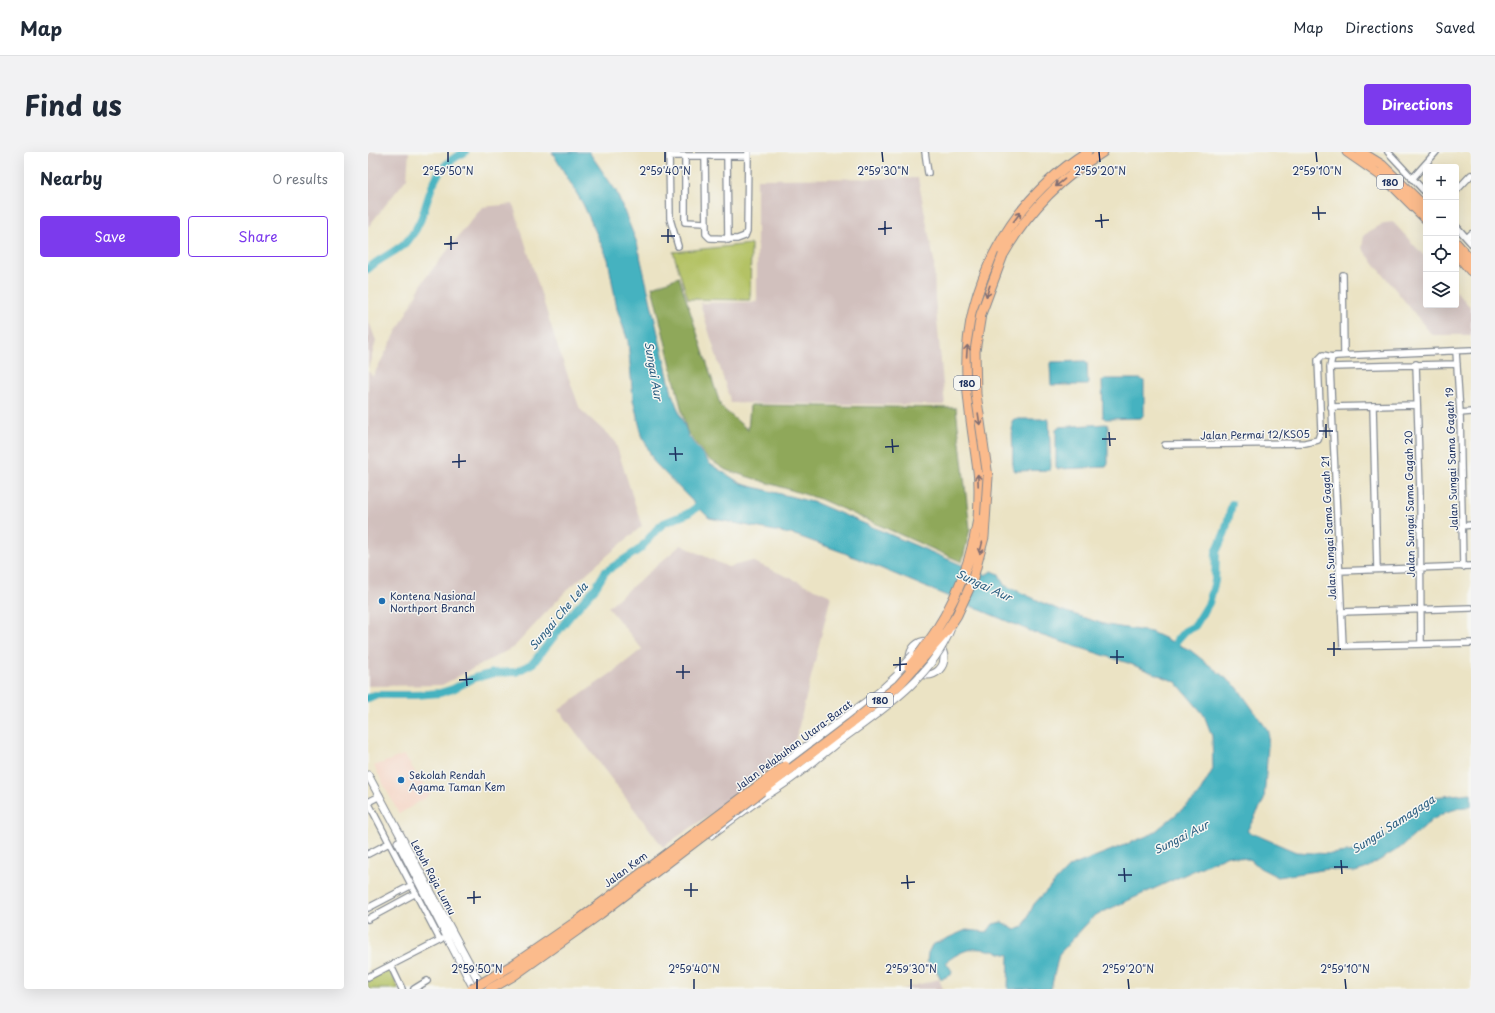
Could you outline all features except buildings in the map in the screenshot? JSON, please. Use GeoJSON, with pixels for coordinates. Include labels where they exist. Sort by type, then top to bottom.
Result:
{"type":"FeatureCollection","features":[{"type":"Feature","properties":{"kind":"main road","name":"Jalan Pelabuhan Utara-Barat"},"geometry":{"type":"LineString","coordinates":[[490,989],[513,976],[600,914],[899,685],[925,658],[954,612],[972,548],[978,519],[978,472],[967,389],[968,346],[972,316],[981,284],[1015,220],[1036,194],[1057,175],[1088,152]]}},
{"type":"Feature","properties":{"kind":"main road","name":"Jalan Pelabuhan Utara-Barat"},"geometry":{"type":"LineString","coordinates":[[999,252],[1050,191],[1074,171],[1103,152]]}},
{"type":"Feature","properties":{"kind":"main road","name":"180"},"geometry":{"type":"LineString","coordinates":[[1347,152],[1386,179],[1423,216]]}},
{"type":"Feature","properties":{"kind":"main road","name":"180"},"geometry":{"type":"LineString","coordinates":[[1361,152],[1382,165],[1423,205]]}},
{"type":"Feature","properties":{"kind":"main road"},"geometry":{"type":"LineString","coordinates":[[1459,246],[1471,260]]}},
{"type":"Feature","properties":{"kind":"main road"},"geometry":{"type":"LineString","coordinates":[[1459,257],[1471,271]]}},
{"type":"Feature","properties":{"kind":"main road","name":"Jalan Pelabuhan Utara-Barat"},"geometry":{"type":"LineString","coordinates":[[472,988],[516,963],[580,919],[886,688],[916,658],[954,612]]}},
{"type":"Feature","properties":{"kind":"street"},"geometry":{"type":"LineString","coordinates":[[925,152],[928,173]]}},
{"type":"Feature","properties":{"kind":"street"},"geometry":{"type":"LineString","coordinates":[[1388,152],[1423,190]]}},
{"type":"Feature","properties":{"kind":"street"},"geometry":{"type":"LineString","coordinates":[[1412,179],[1436,152]]}},
{"type":"Feature","properties":{"kind":"street"},"geometry":{"type":"LineString","coordinates":[[678,246],[670,219],[669,154],[727,156],[748,154],[747,231],[742,238],[728,240],[710,238],[706,234],[705,156]]}},
{"type":"Feature","properties":{"kind":"street"},"geometry":{"type":"LineString","coordinates":[[681,155],[685,222],[705,223]]}},
{"type":"Feature","properties":{"kind":"street"},"geometry":{"type":"LineString","coordinates":[[727,156],[728,240]]}},
{"type":"Feature","properties":{"kind":"street"},"geometry":{"type":"LineString","coordinates":[[1459,188],[1471,175]]}},
{"type":"Feature","properties":{"kind":"street"},"geometry":{"type":"LineString","coordinates":[[1459,229],[1470,238]]}},
{"type":"Feature","properties":{"kind":"street"},"geometry":{"type":"LineString","coordinates":[[1342,275],[1344,356]]}},
{"type":"Feature","properties":{"kind":"street"},"geometry":{"type":"LineString","coordinates":[[1332,357],[1456,352],[1471,350]]}},
{"type":"Feature","properties":{"kind":"street","name":"Jalan Sungai Sama Gagah 19"},"geometry":{"type":"LineString","coordinates":[[1456,352],[1460,413],[1463,567]]}},
{"type":"Feature","properties":{"kind":"street","name":"Jalan Permai 12/KS05"},"geometry":{"type":"LineString","coordinates":[[1165,445],[1305,443],[1318,440],[1321,430],[1318,360],[1323,355],[1332,357]]}},
{"type":"Feature","properties":{"kind":"street","name":"Jalan Sungai Sama Gagah 21"},"geometry":{"type":"LineString","coordinates":[[1332,357],[1330,367],[1331,407],[1343,646],[1421,643]]}},
{"type":"Feature","properties":{"kind":"street","name":"Jalan Sungai Sama Gagah 20"},"geometry":{"type":"LineString","coordinates":[[1416,364],[1416,404],[1420,493],[1421,643]]}},
{"type":"Feature","properties":{"kind":"street"},"geometry":{"type":"LineString","coordinates":[[1330,367],[1457,364]]}},
{"type":"Feature","properties":{"kind":"street"},"geometry":{"type":"LineString","coordinates":[[1331,407],[1416,404]]}},
{"type":"Feature","properties":{"kind":"street"},"geometry":{"type":"LineString","coordinates":[[1373,406],[1377,569]]}},
{"type":"Feature","properties":{"kind":"street"},"geometry":{"type":"LineString","coordinates":[[1460,413],[1471,412]]}},
{"type":"Feature","properties":{"kind":"street"},"geometry":{"type":"LineString","coordinates":[[1462,526],[1471,525]]}},
{"type":"Feature","properties":{"kind":"street"},"geometry":{"type":"LineString","coordinates":[[1339,571],[1471,566]]}},
{"type":"Feature","properties":{"kind":"street"},"geometry":{"type":"LineString","coordinates":[[1341,612],[1471,608]]}},
{"type":"Feature","properties":{"kind":"street"},"geometry":{"type":"LineString","coordinates":[[494,989],[547,958],[821,755],[911,685],[944,644],[954,612]]}},
{"type":"Feature","properties":{"kind":"street","name":"Jalan Kem"},"geometry":{"type":"LineString","coordinates":[[789,759],[898,671],[954,612]]}},
{"type":"Feature","properties":{"kind":"street"},"geometry":{"type":"LineString","coordinates":[[922,641],[933,642],[942,649],[944,660],[937,672],[928,675],[917,672],[910,663],[910,652],[913,647],[922,641]]}},
{"type":"Feature","properties":{"kind":"street"},"geometry":{"type":"LineString","coordinates":[[1421,643],[1471,643]]}},
{"type":"Feature","properties":{"kind":"street","name":"Jalan Kem"},"geometry":{"type":"LineString","coordinates":[[472,988],[481,986],[543,942],[879,692],[910,663]]}},
{"type":"Feature","properties":{"kind":"street"},"geometry":{"type":"LineString","coordinates":[[768,794],[795,769],[898,690],[917,672]]}},
{"type":"Feature","properties":{"kind":"street","name":"Lebuh Raja Lumu"},"geometry":{"type":"LineString","coordinates":[[368,774],[472,988]]}},
{"type":"Feature","properties":{"kind":"street","name":"Lebuh Raja Lumu"},"geometry":{"type":"LineString","coordinates":[[368,783],[378,797]]}},
{"type":"Feature","properties":{"kind":"street"},"geometry":{"type":"LineString","coordinates":[[368,977],[447,937],[416,893],[368,802],[378,797]]}},
{"type":"Feature","properties":{"kind":"street"},"geometry":{"type":"LineString","coordinates":[[368,854],[389,843]]}},
{"type":"Feature","properties":{"kind":"street"},"geometry":{"type":"LineString","coordinates":[[368,908],[412,886]]}},
{"type":"Feature","properties":{"kind":"street"},"geometry":{"type":"LineString","coordinates":[[368,919],[416,893]]}},
{"type":"Feature","properties":{"kind":"street","name":"Lebuh Raja Lumu"},"geometry":{"type":"LineString","coordinates":[[447,937],[481,986]]}},
{"type":"Feature","properties":{"kind":"street"},"geometry":{"type":"LineString","coordinates":[[391,966],[402,989]]}},
{"type":"Feature","properties":{"kind":"street"},"geometry":{"type":"LineString","coordinates":[[414,989],[427,980]]}},
{"type":"Feature","properties":{"kind":"shaded area"},"geometry":{"type":"Polygon","coordinates":[[[368,152],[409,152],[407,178],[368,227],[368,152]]]}},
{"type":"Feature","properties":{"kind":"shaded area"},"geometry":{"type":"Polygon","coordinates":[[[918,178],[934,261],[935,298],[945,405],[731,403],[700,303],[757,302],[757,179],[918,178]]]}},
{"type":"Feature","properties":{"kind":"shaded area"},"geometry":{"type":"Polygon","coordinates":[[[513,204],[558,348],[580,409],[615,441],[642,526],[567,590],[514,647],[442,685],[368,686],[368,371],[373,376],[424,280],[482,207],[513,204]]]}},
{"type":"Feature","properties":{"kind":"shaded area"},"geometry":{"type":"Polygon","coordinates":[[[1393,222],[1423,255],[1423,308],[1459,308],[1459,294],[1471,308],[1471,335],[1432,335],[1362,248],[1364,235],[1384,223],[1393,222]]]}},
{"type":"Feature","properties":{"kind":"shaded area"},"geometry":{"type":"Polygon","coordinates":[[[368,319],[376,341],[368,369],[368,319]]]}},
{"type":"Feature","properties":{"kind":"shaded area"},"geometry":{"type":"Polygon","coordinates":[[[681,545],[728,567],[752,561],[831,596],[793,750],[715,811],[663,847],[559,710],[613,672],[642,649],[608,607],[681,545]]]}},
{"type":"Feature","properties":{"kind":"shaded area","name":"Sekolah Rendah Agama Taman Kem"},"geometry":{"type":"Polygon","coordinates":[[[404,755],[430,795],[399,814],[374,766],[404,755]]]}},
{"type":"Feature","properties":{"kind":"shaded area"},"geometry":{"type":"Polygon","coordinates":[[[939,979],[943,989],[902,989],[939,979]]]}},
{"type":"Feature","properties":{"kind":"green space"},"geometry":{"type":"Polygon","coordinates":[[[751,244],[750,300],[688,299],[673,252],[751,244]]]}},
{"type":"Feature","properties":{"kind":"green space"},"geometry":{"type":"Polygon","coordinates":[[[679,277],[721,407],[748,430],[750,405],[956,408],[970,529],[962,562],[820,499],[726,470],[707,458],[687,432],[652,287],[679,277]]]}},
{"type":"Feature","properties":{"kind":"green space"},"geometry":{"type":"Polygon","coordinates":[[[389,969],[399,989],[368,989],[368,980],[389,969]]]}},
{"type":"Feature","properties":{"kind":"water","name":"Sungai Aur"},"geometry":{"type":"Polygon","coordinates":[[[552,152],[589,152],[616,191],[637,243],[672,394],[689,437],[710,464],[742,484],[816,503],[985,575],[992,571],[999,574],[1004,585],[1057,609],[1107,625],[1151,632],[1190,650],[1237,687],[1269,732],[1264,800],[1247,831],[1296,852],[1331,854],[1355,851],[1386,836],[1434,797],[1471,793],[1471,807],[1464,807],[1446,812],[1432,820],[1400,848],[1365,869],[1355,872],[1328,869],[1278,877],[1260,868],[1251,860],[1228,855],[1094,916],[1059,954],[1051,989],[1008,989],[1009,955],[983,949],[962,952],[946,962],[952,971],[951,975],[941,979],[934,966],[927,962],[928,953],[932,945],[966,930],[987,932],[993,924],[1002,922],[1015,930],[1023,927],[1034,904],[1069,867],[1152,834],[1197,797],[1213,769],[1212,736],[1204,715],[1176,682],[1128,663],[1040,635],[842,552],[795,535],[709,518],[654,462],[642,435],[633,400],[628,341],[617,309],[608,259],[583,204],[552,152]]]}},
{"type":"Feature","properties":{"kind":"water"},"geometry":{"type":"Polygon","coordinates":[[[1087,362],[1088,385],[1051,385],[1050,363],[1087,362]]]}},
{"type":"Feature","properties":{"kind":"water"},"geometry":{"type":"Polygon","coordinates":[[[1105,379],[1141,379],[1144,381],[1144,414],[1141,418],[1105,419],[1103,417],[1102,381],[1105,379]]]}},
{"type":"Feature","properties":{"kind":"water"},"geometry":{"type":"Polygon","coordinates":[[[1014,419],[1049,420],[1050,470],[1013,470],[1012,421],[1014,419]]]}},
{"type":"Feature","properties":{"kind":"water"},"geometry":{"type":"Polygon","coordinates":[[[1108,425],[1108,464],[1106,467],[1058,469],[1056,467],[1056,430],[1058,427],[1108,425]]]}},
{"type":"Feature","properties":{"kind":"waterway"},"geometry":{"type":"LineString","coordinates":[[368,269],[406,243],[423,214],[435,180],[451,160],[465,152]]}},
{"type":"Feature","properties":{"kind":"waterway","name":"Sungai Che Lela"},"geometry":{"type":"LineString","coordinates":[[368,698],[375,695],[415,695],[440,693],[453,689],[474,678],[494,673],[516,672],[533,663],[570,616],[596,587],[605,572],[640,549],[664,523],[687,514],[706,501]]}},
{"type":"Feature","properties":{"kind":"waterway"},"geometry":{"type":"LineString","coordinates":[[1171,653],[1177,640],[1185,631],[1195,626],[1209,603],[1215,581],[1216,552],[1225,532],[1232,504]]}},
{"type":"Feature","properties":{"kind":"place","name":"Kontena Nasional Northport Branch"},"geometry":{"type":"Point","coordinates":[382,601]}},
{"type":"Feature","properties":{"kind":"place","name":"Sekolah Rendah Agama Taman Kem"},"geometry":{"type":"Point","coordinates":[401,780]}},
{"type":"Feature","properties":{"kind":"water label","name":"Sungai Samagaga"},"geometry":{"type":"Point","coordinates":[1393,824]}}]}
